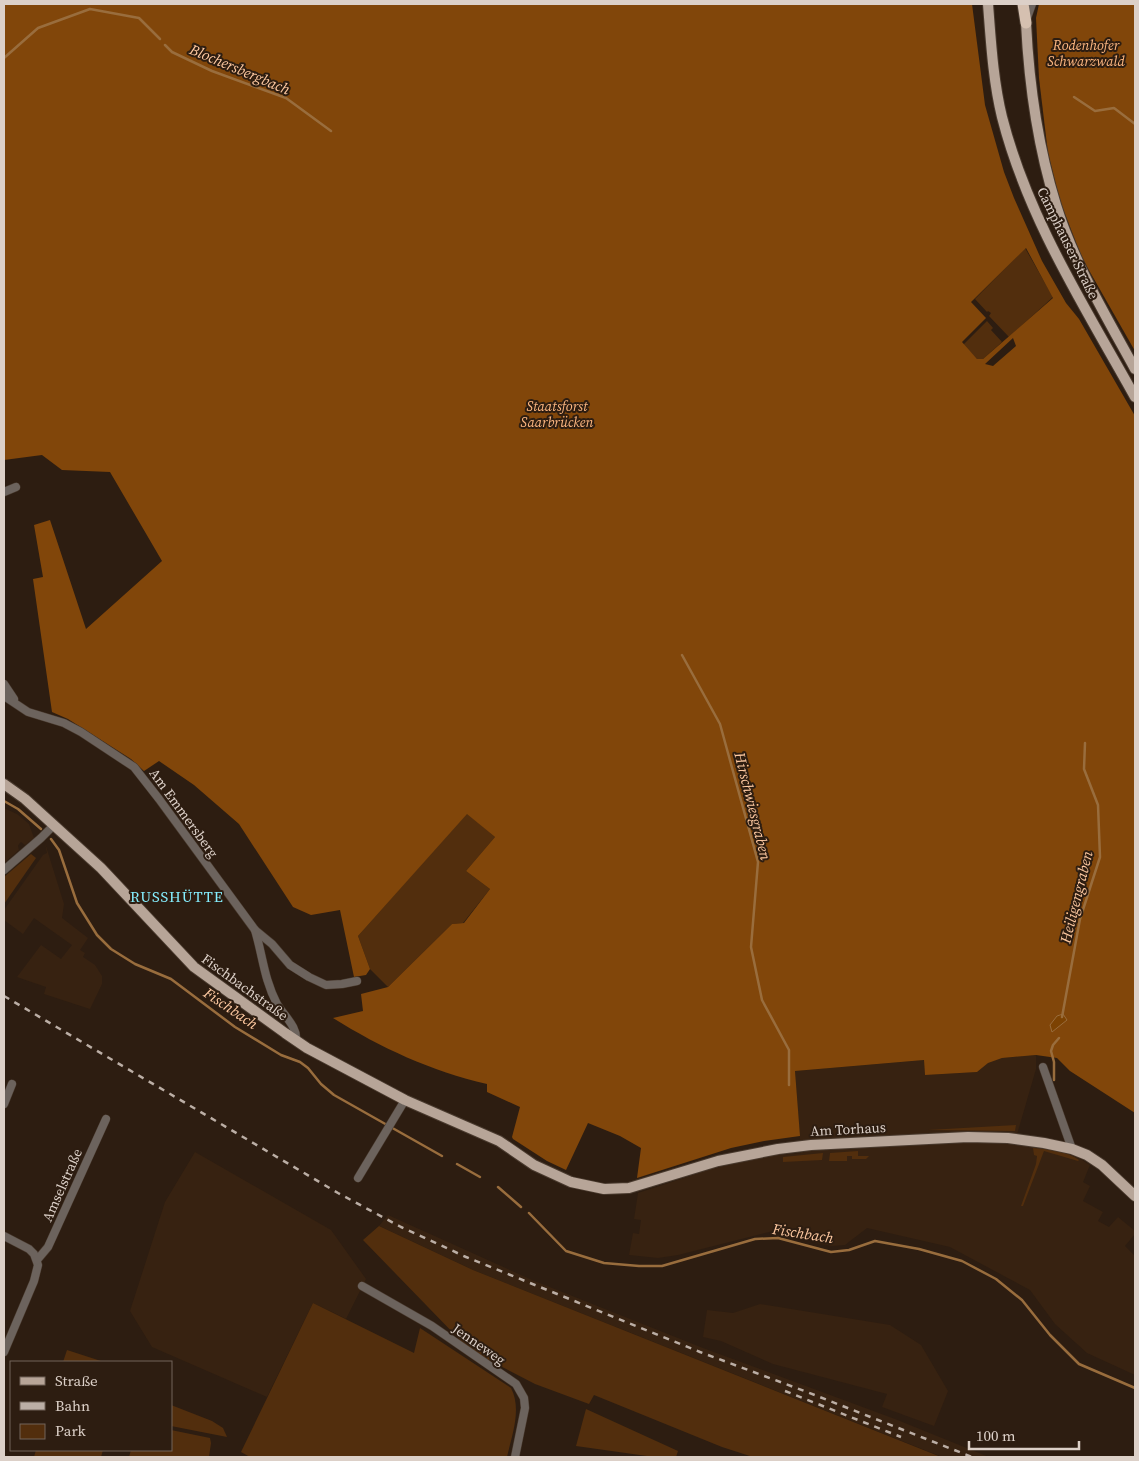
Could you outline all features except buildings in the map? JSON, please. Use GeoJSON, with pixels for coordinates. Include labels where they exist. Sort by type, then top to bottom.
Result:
{"type":"FeatureCollection","features":[{"type":"Feature","properties":{"kind":"highway"},"geometry":{"type":"LineString","coordinates":[[1023,4],[1026,22]]}},
{"type":"Feature","properties":{"kind":"main road","name":"Camphauser Straße"},"geometry":{"type":"LineString","coordinates":[[988,4],[997,92],[1011,147],[1022,179],[1036,215],[1053,250],[1135,398]]}},
{"type":"Feature","properties":{"kind":"main road","name":"Camphauser Straße"},"geometry":{"type":"LineString","coordinates":[[1026,22],[1030,77],[1039,132],[1056,206],[1086,278],[1135,369]]}},
{"type":"Feature","properties":{"kind":"main road","name":"Fischbachstraße"},"geometry":{"type":"LineString","coordinates":[[4,784],[25,799],[51,828],[101,868],[194,967],[296,1041],[405,1100],[492,1138],[534,1166],[571,1182],[604,1189],[629,1188]]}},
{"type":"Feature","properties":{"kind":"main road","name":"Am Torhaus"},"geometry":{"type":"LineString","coordinates":[[629,1188],[737,1156],[811,1145],[968,1137],[1008,1138],[1044,1142],[1072,1149],[1087,1155],[1102,1165],[1135,1196]]}},
{"type":"Feature","properties":{"kind":"street"},"geometry":{"type":"LineString","coordinates":[[1026,22],[1032,4]]}},
{"type":"Feature","properties":{"kind":"street"},"geometry":{"type":"LineString","coordinates":[[4,492],[16,487]]}},
{"type":"Feature","properties":{"kind":"street","name":"Am Emmersberg"},"geometry":{"type":"LineString","coordinates":[[4,684],[9,694],[20,706]]}},
{"type":"Feature","properties":{"kind":"street","name":"Am Emmersberg"},"geometry":{"type":"LineString","coordinates":[[4,696],[38,716],[64,724],[81,732],[134,767],[156,794],[254,930],[272,944],[290,965],[326,985],[357,981]]}},
{"type":"Feature","properties":{"kind":"street"},"geometry":{"type":"LineString","coordinates":[[4,870],[51,828]]}},
{"type":"Feature","properties":{"kind":"street","name":"Am Emmersberg"},"geometry":{"type":"LineString","coordinates":[[254,930],[267,982],[278,1006],[297,1033],[296,1041]]}},
{"type":"Feature","properties":{"kind":"street"},"geometry":{"type":"LineString","coordinates":[[1043,1067],[1072,1149]]}},
{"type":"Feature","properties":{"kind":"street"},"geometry":{"type":"LineString","coordinates":[[4,1104],[12,1084]]}},
{"type":"Feature","properties":{"kind":"street"},"geometry":{"type":"LineString","coordinates":[[358,1178],[405,1100]]}},
{"type":"Feature","properties":{"kind":"street","name":"Amselstraße"},"geometry":{"type":"LineString","coordinates":[[37,1260],[48,1247],[106,1118]]}},
{"type":"Feature","properties":{"kind":"street"},"geometry":{"type":"LineString","coordinates":[[4,1236],[29,1248],[37,1260],[38,1270],[4,1352]]}},
{"type":"Feature","properties":{"kind":"street","name":"Jenneweg"},"geometry":{"type":"LineString","coordinates":[[362,1286],[432,1326],[516,1384],[524,1398],[525,1408],[515,1457]]}},
{"type":"Feature","properties":{"kind":"shaded area"},"geometry":{"type":"Polygon","coordinates":[[[4,808],[17,814],[29,824],[34,838],[25,845],[21,842],[18,846],[19,850],[4,863],[4,808]]]}},
{"type":"Feature","properties":{"kind":"shaded area"},"geometry":{"type":"Polygon","coordinates":[[[45,843],[64,904],[62,918],[88,938],[80,950],[85,953],[83,957],[95,965],[102,976],[102,984],[90,1009],[44,994],[46,987],[17,977],[41,945],[61,959],[72,945],[34,918],[23,934],[4,920],[4,910],[43,855],[47,853],[45,843]]]}},
{"type":"Feature","properties":{"kind":"shaded area"},"geometry":{"type":"Polygon","coordinates":[[[1063,1014],[1067,1020],[1052,1032],[1050,1025],[1057,1016],[1063,1014]]]}},
{"type":"Feature","properties":{"kind":"shaded area"},"geometry":{"type":"Polygon","coordinates":[[[1036,1055],[1036,1069],[1014,1145],[1046,1147],[1074,1155],[1090,1165],[1083,1182],[1090,1186],[1083,1201],[1103,1212],[1098,1221],[1109,1227],[1118,1217],[1135,1231],[1135,1234],[1125,1246],[1135,1256],[1135,1375],[1087,1353],[1055,1324],[1030,1290],[950,1247],[867,1228],[845,1245],[832,1246],[820,1244],[781,1229],[678,1255],[658,1258],[629,1255],[633,1233],[639,1234],[641,1220],[634,1219],[638,1193],[711,1169],[767,1156],[801,1153],[795,1071],[924,1060],[925,1075],[977,1072],[988,1062],[1002,1058],[1036,1055]]]}},
{"type":"Feature","properties":{"kind":"shaded area"},"geometry":{"type":"Polygon","coordinates":[[[195,1152],[331,1230],[366,1279],[346,1319],[313,1303],[267,1397],[152,1347],[130,1311],[165,1202],[195,1152]]]}},
{"type":"Feature","properties":{"kind":"shaded area"},"geometry":{"type":"Polygon","coordinates":[[[388,1215],[532,1280],[703,1348],[895,1419],[989,1457],[942,1457],[473,1270],[379,1226],[388,1215]]]}},
{"type":"Feature","properties":{"kind":"shaded area"},"geometry":{"type":"Polygon","coordinates":[[[760,1304],[890,1325],[921,1345],[948,1391],[934,1426],[882,1407],[887,1394],[773,1364],[721,1341],[703,1337],[707,1310],[733,1313],[760,1304]]]}},
{"type":"Feature","properties":{"kind":"green space","name":"Staatsforst Saarbrücken"},"geometry":{"type":"Polygon","coordinates":[[[4,4],[972,4],[985,105],[1004,172],[1014,198],[1042,261],[1066,303],[1079,319],[1135,416],[1135,1113],[1070,1071],[1057,1058],[1036,1055],[1002,1058],[988,1063],[977,1072],[925,1075],[924,1060],[795,1071],[800,1136],[731,1148],[637,1178],[641,1148],[620,1136],[588,1123],[566,1170],[547,1161],[513,1139],[520,1107],[487,1092],[487,1084],[426,1065],[388,1049],[333,1018],[363,1011],[361,994],[388,987],[452,924],[464,923],[490,889],[466,871],[495,837],[467,814],[358,936],[370,969],[366,975],[354,977],[340,910],[311,915],[293,907],[239,824],[194,785],[159,761],[144,771],[131,759],[68,719],[52,712],[33,579],[43,577],[34,525],[50,520],[86,629],[162,561],[110,472],[62,470],[42,455],[4,460],[4,4]],[[1026,248],[971,302],[986,318],[962,342],[977,359],[983,359],[1053,298],[1026,248]],[[1013,338],[985,364],[993,366],[1016,346],[1013,338]]]}},
{"type":"Feature","properties":{"kind":"green space","name":"Rodenhofer Schwarzwald"},"geometry":{"type":"Polygon","coordinates":[[[1039,4],[1135,4],[1135,351],[1082,258],[1060,201],[1048,153],[1039,78],[1036,18],[1039,4]]]}},
{"type":"Feature","properties":{"kind":"green space"},"geometry":{"type":"Polygon","coordinates":[[[1025,248],[1053,297],[1009,337],[989,316],[991,313],[987,312],[975,299],[1025,248]]]}},
{"type":"Feature","properties":{"kind":"green space"},"geometry":{"type":"Polygon","coordinates":[[[987,321],[993,328],[991,330],[1002,342],[983,359],[977,359],[963,345],[987,321]]]}},
{"type":"Feature","properties":{"kind":"green space"},"geometry":{"type":"Polygon","coordinates":[[[467,813],[495,837],[466,871],[490,889],[463,923],[452,924],[388,987],[370,969],[358,936],[467,813]]]}},
{"type":"Feature","properties":{"kind":"green space"},"geometry":{"type":"Polygon","coordinates":[[[31,854],[36,858],[4,904],[4,877],[31,854]]]}},
{"type":"Feature","properties":{"kind":"green space"},"geometry":{"type":"Polygon","coordinates":[[[1016,1125],[1015,1131],[928,1130],[1016,1125]]]}},
{"type":"Feature","properties":{"kind":"green space"},"geometry":{"type":"Polygon","coordinates":[[[1033,1148],[1063,1153],[1079,1160],[1044,1151],[1023,1206],[1021,1206],[1036,1164],[1037,1156],[1034,1155],[1033,1148]]]}},
{"type":"Feature","properties":{"kind":"green space"},"geometry":{"type":"Polygon","coordinates":[[[858,1151],[858,1156],[869,1156],[866,1159],[852,1159],[852,1156],[847,1156],[847,1161],[829,1161],[830,1153],[858,1151]]]}},
{"type":"Feature","properties":{"kind":"green space"},"geometry":{"type":"Polygon","coordinates":[[[823,1153],[822,1160],[783,1162],[783,1157],[823,1153]]]}},
{"type":"Feature","properties":{"kind":"green space"},"geometry":{"type":"Polygon","coordinates":[[[379,1226],[473,1270],[941,1457],[753,1457],[722,1447],[594,1395],[589,1404],[535,1384],[483,1357],[460,1340],[363,1240],[379,1226]]]}},
{"type":"Feature","properties":{"kind":"green space"},"geometry":{"type":"Polygon","coordinates":[[[313,1303],[414,1353],[420,1328],[511,1388],[516,1405],[516,1413],[507,1457],[250,1457],[241,1452],[313,1303]]]}},
{"type":"Feature","properties":{"kind":"green space"},"geometry":{"type":"Polygon","coordinates":[[[67,1350],[101,1361],[63,1361],[67,1350]]]}},
{"type":"Feature","properties":{"kind":"green space"},"geometry":{"type":"Polygon","coordinates":[[[172,1405],[212,1421],[223,1428],[227,1437],[172,1426],[172,1405]]]}},
{"type":"Feature","properties":{"kind":"green space"},"geometry":{"type":"Polygon","coordinates":[[[586,1409],[678,1451],[676,1457],[654,1457],[576,1446],[586,1409]]]}},
{"type":"Feature","properties":{"kind":"green space"},"geometry":{"type":"Polygon","coordinates":[[[172,1430],[210,1438],[209,1457],[129,1457],[131,1451],[172,1451],[172,1430]]]}},
{"type":"Feature","properties":{"kind":"green space"},"geometry":{"type":"Polygon","coordinates":[[[36,1451],[103,1451],[101,1457],[34,1457],[36,1451]]]}},
{"type":"Feature","properties":{"kind":"waterway","name":"Blochersbergbach"},"geometry":{"type":"LineString","coordinates":[[4,58],[38,28],[90,9],[139,18],[160,39]]}},
{"type":"Feature","properties":{"kind":"waterway","name":"Blochersbergbach"},"geometry":{"type":"LineString","coordinates":[[165,45],[172,52],[212,71],[286,98],[331,131]]}},
{"type":"Feature","properties":{"kind":"waterway"},"geometry":{"type":"LineString","coordinates":[[1074,97],[1095,111],[1114,108],[1135,124]]}},
{"type":"Feature","properties":{"kind":"waterway","name":"Hirschwiesgraben"},"geometry":{"type":"LineString","coordinates":[[682,655],[720,724],[758,862],[751,947],[762,1000],[789,1050],[789,1085]]}},
{"type":"Feature","properties":{"kind":"waterway","name":"Heiligengraben"},"geometry":{"type":"LineString","coordinates":[[1062,1017],[1080,919],[1100,857],[1098,805],[1084,769],[1085,743]]}},
{"type":"Feature","properties":{"kind":"waterway","name":"Fischbach"},"geometry":{"type":"LineString","coordinates":[[4,801],[18,809],[41,829]]}},
{"type":"Feature","properties":{"kind":"waterway","name":"Fischbach"},"geometry":{"type":"LineString","coordinates":[[51,839],[59,850],[77,903],[97,935],[111,949],[135,964],[171,979],[235,1027],[281,1055],[300,1062],[334,1095],[442,1156]]}},
{"type":"Feature","properties":{"kind":"waterway","name":"Heiligengraben"},"geometry":{"type":"LineString","coordinates":[[1054,1080],[1054,1062],[1051,1051],[1059,1038]]}},
{"type":"Feature","properties":{"kind":"waterway","name":"Fischbach"},"geometry":{"type":"LineString","coordinates":[[457,1164],[480,1177]]}},
{"type":"Feature","properties":{"kind":"waterway","name":"Fischbach"},"geometry":{"type":"LineString","coordinates":[[498,1187],[521,1207]]}},
{"type":"Feature","properties":{"kind":"waterway","name":"Fischbach"},"geometry":{"type":"LineString","coordinates":[[529,1213],[566,1251],[604,1263],[662,1266],[755,1239],[778,1238],[831,1252],[849,1250],[875,1241],[919,1249],[962,1261],[996,1279],[1022,1300],[1050,1335],[1079,1364],[1135,1388]]}},
{"type":"Feature","properties":{"kind":"railway"},"geometry":{"type":"LineString","coordinates":[[4,996],[338,1193],[401,1227],[466,1257],[700,1352],[972,1457]]}},
{"type":"Feature","properties":{"kind":"railway"},"geometry":{"type":"LineString","coordinates":[[785,1391],[901,1437]]}},
{"type":"Feature","properties":{"kind":"district","name":"RUSSHÜTTE"},"geometry":{"type":"Point","coordinates":[177,896]}}]}
